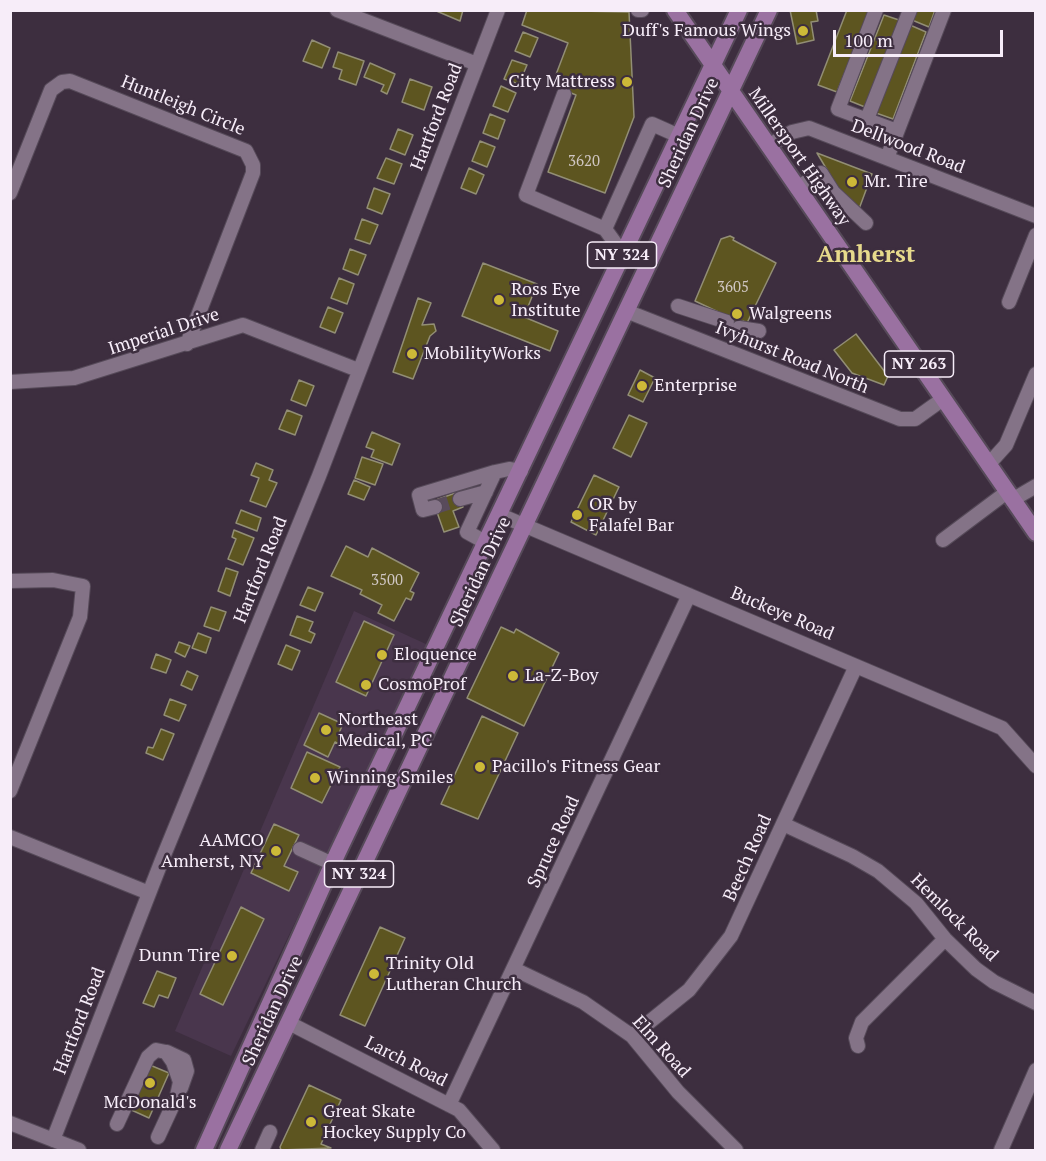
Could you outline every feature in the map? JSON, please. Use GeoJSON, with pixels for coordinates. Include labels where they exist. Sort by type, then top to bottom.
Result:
{"type":"FeatureCollection","features":[{"type":"Feature","properties":{"kind":"main road","name":"Millersport Highway"},"geometry":{"type":"LineString","coordinates":[[675,10],[1035,533]]}},
{"type":"Feature","properties":{"kind":"main road","name":"Sheridan Drive"},"geometry":{"type":"LineString","coordinates":[[204,1150],[333,864],[739,10]]}},
{"type":"Feature","properties":{"kind":"main road","name":"Sheridan Drive"},"geometry":{"type":"LineString","coordinates":[[228,1150],[769,10]]}},
{"type":"Feature","properties":{"kind":"street"},"geometry":{"type":"LineString","coordinates":[[337,10],[477,64]]}},
{"type":"Feature","properties":{"kind":"street","name":"Hartford Road"},"geometry":{"type":"LineString","coordinates":[[53,1140],[149,893],[319,476],[498,10]]}},
{"type":"Feature","properties":{"kind":"street"},"geometry":{"type":"LineString","coordinates":[[876,10],[838,109],[897,131]]}},
{"type":"Feature","properties":{"kind":"street"},"geometry":{"type":"LineString","coordinates":[[867,119],[910,10]]}},
{"type":"Feature","properties":{"kind":"street"},"geometry":{"type":"LineString","coordinates":[[887,158],[944,10]]}},
{"type":"Feature","properties":{"kind":"street","name":"Huntleigh Circle"},"geometry":{"type":"LineString","coordinates":[[10,193],[51,90],[62,82],[70,81],[246,151],[253,165],[253,173],[186,344]]}},
{"type":"Feature","properties":{"kind":"street"},"geometry":{"type":"LineString","coordinates":[[564,94],[526,192],[529,198],[605,229],[623,254]]}},
{"type":"Feature","properties":{"kind":"street"},"geometry":{"type":"LineString","coordinates":[[605,229],[652,124],[679,136]]}},
{"type":"Feature","properties":{"kind":"street","name":"Dellwood Road"},"geometry":{"type":"LineString","coordinates":[[768,146],[792,132],[809,128],[1035,216]]}},
{"type":"Feature","properties":{"kind":"street"},"geometry":{"type":"LineString","coordinates":[[797,188],[817,166],[833,192],[866,224]]}},
{"type":"Feature","properties":{"kind":"street"},"geometry":{"type":"LineString","coordinates":[[1009,302],[1035,235]]}},
{"type":"Feature","properties":{"kind":"street"},"geometry":{"type":"LineString","coordinates":[[678,306],[733,325],[759,331]]}},
{"type":"Feature","properties":{"kind":"street","name":"Ivyhurst Road North"},"geometry":{"type":"LineString","coordinates":[[626,311],[900,419],[915,418],[943,399]]}},
{"type":"Feature","properties":{"kind":"street","name":"Imperial Drive"},"geometry":{"type":"LineString","coordinates":[[10,382],[74,378],[243,326],[358,370]]}},
{"type":"Feature","properties":{"kind":"street"},"geometry":{"type":"LineString","coordinates":[[988,465],[1006,445],[1035,374]]}},
{"type":"Feature","properties":{"kind":"street"},"geometry":{"type":"LineString","coordinates":[[435,507],[423,510],[419,495],[495,472],[509,469],[521,471]]}},
{"type":"Feature","properties":{"kind":"street"},"geometry":{"type":"LineString","coordinates":[[487,543],[467,532],[495,472]]}},
{"type":"Feature","properties":{"kind":"street"},"geometry":{"type":"LineString","coordinates":[[943,540],[1010,496],[1035,486]]}},
{"type":"Feature","properties":{"kind":"street"},"geometry":{"type":"LineString","coordinates":[[460,499],[486,492]]}},
{"type":"Feature","properties":{"kind":"street","name":"Buckeye Road"},"geometry":{"type":"LineString","coordinates":[[500,515],[1002,728],[1035,766]]}},
{"type":"Feature","properties":{"kind":"street"},"geometry":{"type":"LineString","coordinates":[[10,581],[53,580],[83,586],[80,617],[10,792]]}},
{"type":"Feature","properties":{"kind":"street","name":"Spruce Road"},"geometry":{"type":"LineString","coordinates":[[449,1105],[689,595]]}},
{"type":"Feature","properties":{"kind":"street","name":"Beech Road"},"geometry":{"type":"LineString","coordinates":[[632,1036],[689,990],[718,955],[743,913],[856,666]]}},
{"type":"Feature","properties":{"kind":"street","name":"Hemlock Road"},"geometry":{"type":"LineString","coordinates":[[783,824],[852,856],[878,871],[916,903],[945,939],[985,976],[1035,1003]]}},
{"type":"Feature","properties":{"kind":"street"},"geometry":{"type":"LineString","coordinates":[[10,837],[149,893]]}},
{"type":"Feature","properties":{"kind":"street"},"geometry":{"type":"LineString","coordinates":[[300,849],[333,864]]}},
{"type":"Feature","properties":{"kind":"street"},"geometry":{"type":"LineString","coordinates":[[858,1046],[856,1038],[862,1022],[945,939]]}},
{"type":"Feature","properties":{"kind":"street","name":"Elm Road"},"geometry":{"type":"LineString","coordinates":[[514,969],[583,1002],[632,1036],[678,1092],[736,1150]]}},
{"type":"Feature","properties":{"kind":"street","name":"Larch Road"},"geometry":{"type":"LineString","coordinates":[[289,1023],[459,1110],[493,1150]]}},
{"type":"Feature","properties":{"kind":"street"},"geometry":{"type":"LineString","coordinates":[[117,1124],[148,1057],[156,1050],[166,1052],[180,1082],[177,1096],[158,1137]]}},
{"type":"Feature","properties":{"kind":"street"},"geometry":{"type":"LineString","coordinates":[[1001,1150],[1035,1070]]}},
{"type":"Feature","properties":{"kind":"street"},"geometry":{"type":"LineString","coordinates":[[10,1123],[79,1150]]}},
{"type":"Feature","properties":{"kind":"street"},"geometry":{"type":"LineString","coordinates":[[262,1150],[270,1132]]}},
{"type":"Feature","properties":{"kind":"shaded area"},"geometry":{"type":"Polygon","coordinates":[[[354,611],[428,645],[231,1056],[175,1031],[354,611]]]}},
{"type":"Feature","properties":{"kind":"building"},"geometry":{"type":"Polygon","coordinates":[[[434,10],[463,10],[460,21],[434,10]]]}},
{"type":"Feature","properties":{"kind":"building"},"geometry":{"type":"Polygon","coordinates":[[[527,10],[629,12],[634,117],[605,193],[548,172],[576,95],[552,85],[568,43],[522,25],[527,10]]]}},
{"type":"Feature","properties":{"kind":"building","name":"Duff's Famous Wings"},"geometry":{"type":"Polygon","coordinates":[[[790,10],[816,10],[818,21],[811,22],[814,40],[797,44],[790,10]]]}},
{"type":"Feature","properties":{"kind":"building"},"geometry":{"type":"Polygon","coordinates":[[[847,10],[870,10],[837,92],[818,85],[847,10]]]}},
{"type":"Feature","properties":{"kind":"building"},"geometry":{"type":"Polygon","coordinates":[[[915,10],[935,10],[929,27],[912,20],[915,10]]]}},
{"type":"Feature","properties":{"kind":"building"},"geometry":{"type":"Polygon","coordinates":[[[884,15],[899,20],[865,107],[850,101],[884,15]]]}},
{"type":"Feature","properties":{"kind":"building"},"geometry":{"type":"Polygon","coordinates":[[[910,25],[926,32],[893,119],[876,113],[910,25]]]}},
{"type":"Feature","properties":{"kind":"building"},"geometry":{"type":"Polygon","coordinates":[[[523,32],[538,38],[530,57],[515,51],[523,32]]]}},
{"type":"Feature","properties":{"kind":"building"},"geometry":{"type":"Polygon","coordinates":[[[312,40],[330,48],[322,68],[303,61],[312,40]]]}},
{"type":"Feature","properties":{"kind":"building"},"geometry":{"type":"Polygon","coordinates":[[[338,52],[364,61],[356,85],[339,79],[342,70],[333,67],[338,52]]]}},
{"type":"Feature","properties":{"kind":"building"},"geometry":{"type":"Polygon","coordinates":[[[512,60],[527,65],[519,84],[504,79],[512,60]]]}},
{"type":"Feature","properties":{"kind":"building"},"geometry":{"type":"Polygon","coordinates":[[[370,63],[395,74],[387,94],[381,91],[384,85],[364,77],[370,63]]]}},
{"type":"Feature","properties":{"kind":"building"},"geometry":{"type":"Polygon","coordinates":[[[410,79],[432,87],[424,110],[402,102],[410,79]]]}},
{"type":"Feature","properties":{"kind":"building"},"geometry":{"type":"Polygon","coordinates":[[[501,86],[516,93],[508,112],[493,106],[501,86]]]}},
{"type":"Feature","properties":{"kind":"building"},"geometry":{"type":"Polygon","coordinates":[[[490,114],[505,120],[498,139],[483,133],[490,114]]]}},
{"type":"Feature","properties":{"kind":"building"},"geometry":{"type":"Polygon","coordinates":[[[398,129],[413,135],[405,155],[390,149],[398,129]]]}},
{"type":"Feature","properties":{"kind":"building"},"geometry":{"type":"Polygon","coordinates":[[[480,141],[495,147],[487,167],[472,161],[480,141]]]}},
{"type":"Feature","properties":{"kind":"building","name":"Mr. Tire"},"geometry":{"type":"Polygon","coordinates":[[[817,153],[872,174],[859,209],[839,190],[817,153]]]}},
{"type":"Feature","properties":{"kind":"building"},"geometry":{"type":"Polygon","coordinates":[[[386,158],[402,164],[394,184],[377,178],[386,158]]]}},
{"type":"Feature","properties":{"kind":"building"},"geometry":{"type":"Polygon","coordinates":[[[469,168],[484,175],[476,194],[461,188],[469,168]]]}},
{"type":"Feature","properties":{"kind":"building"},"geometry":{"type":"Polygon","coordinates":[[[374,188],[390,194],[382,214],[367,208],[374,188]]]}},
{"type":"Feature","properties":{"kind":"building"},"geometry":{"type":"Polygon","coordinates":[[[362,219],[378,225],[370,244],[355,239],[362,219]]]}},
{"type":"Feature","properties":{"kind":"building","name":"Walgreens"},"geometry":{"type":"Polygon","coordinates":[[[730,236],[734,238],[733,240],[776,263],[747,323],[743,321],[737,332],[725,326],[729,317],[695,301],[721,239],[730,236]]]}},
{"type":"Feature","properties":{"kind":"building"},"geometry":{"type":"Polygon","coordinates":[[[350,249],[366,255],[358,275],[343,269],[350,249]]]}},
{"type":"Feature","properties":{"kind":"building","name":"Ross Eye Institute"},"geometry":{"type":"Polygon","coordinates":[[[483,263],[537,284],[524,317],[558,331],[550,351],[462,316],[483,263]]]}},
{"type":"Feature","properties":{"kind":"building"},"geometry":{"type":"Polygon","coordinates":[[[339,278],[354,284],[347,304],[331,298],[339,278]]]}},
{"type":"Feature","properties":{"kind":"building","name":"MobilityWorks"},"geometry":{"type":"Polygon","coordinates":[[[418,298],[431,303],[422,325],[434,324],[436,331],[430,336],[413,379],[393,372],[418,298]]]}},
{"type":"Feature","properties":{"kind":"building"},"geometry":{"type":"Polygon","coordinates":[[[328,307],[343,313],[335,333],[320,327],[328,307]]]}},
{"type":"Feature","properties":{"kind":"building"},"geometry":{"type":"Polygon","coordinates":[[[856,334],[888,376],[884,385],[852,373],[834,350],[856,334]]]}},
{"type":"Feature","properties":{"kind":"building","name":"Enterprise"},"geometry":{"type":"Polygon","coordinates":[[[640,370],[655,378],[643,402],[628,395],[640,370]]]}},
{"type":"Feature","properties":{"kind":"building"},"geometry":{"type":"Polygon","coordinates":[[[299,380],[314,386],[306,406],[291,400],[299,380]]]}},
{"type":"Feature","properties":{"kind":"building"},"geometry":{"type":"Polygon","coordinates":[[[287,410],[302,416],[295,435],[279,429],[287,410]]]}},
{"type":"Feature","properties":{"kind":"building"},"geometry":{"type":"Polygon","coordinates":[[[629,415],[647,423],[631,457],[613,448],[629,415]]]}},
{"type":"Feature","properties":{"kind":"building"},"geometry":{"type":"Polygon","coordinates":[[[372,432],[400,444],[392,465],[371,457],[374,450],[366,447],[372,432]]]}},
{"type":"Feature","properties":{"kind":"building"},"geometry":{"type":"Polygon","coordinates":[[[362,457],[383,464],[375,485],[355,478],[362,457]]]}},
{"type":"Feature","properties":{"kind":"building"},"geometry":{"type":"Polygon","coordinates":[[[256,463],[273,470],[269,480],[277,483],[266,507],[250,501],[259,478],[251,475],[256,463]]]}},
{"type":"Feature","properties":{"kind":"building"},"geometry":{"type":"Polygon","coordinates":[[[594,475],[619,487],[596,535],[571,522],[594,475]]]}},
{"type":"Feature","properties":{"kind":"building"},"geometry":{"type":"Polygon","coordinates":[[[354,480],[370,487],[364,500],[348,494],[354,480]]]}},
{"type":"Feature","properties":{"kind":"building"},"geometry":{"type":"Polygon","coordinates":[[[458,492],[463,507],[453,511],[459,527],[444,532],[433,501],[458,492]]]}},
{"type":"Feature","properties":{"kind":"building"},"geometry":{"type":"Polygon","coordinates":[[[241,510],[261,518],[257,531],[236,523],[241,510]]]}},
{"type":"Feature","properties":{"kind":"building"},"geometry":{"type":"Polygon","coordinates":[[[234,530],[254,538],[243,565],[228,559],[236,539],[232,537],[234,530]]]}},
{"type":"Feature","properties":{"kind":"building"},"geometry":{"type":"Polygon","coordinates":[[[346,546],[368,557],[372,548],[419,573],[410,591],[414,593],[411,600],[406,598],[394,621],[378,613],[382,605],[360,594],[362,590],[331,576],[346,546]]]}},
{"type":"Feature","properties":{"kind":"building"},"geometry":{"type":"Polygon","coordinates":[[[226,568],[238,572],[230,596],[218,591],[226,568]]]}},
{"type":"Feature","properties":{"kind":"building"},"geometry":{"type":"Polygon","coordinates":[[[308,587],[323,593],[315,611],[300,605],[308,587]]]}},
{"type":"Feature","properties":{"kind":"building"},"geometry":{"type":"Polygon","coordinates":[[[211,607],[226,612],[219,631],[204,626],[211,607]]]}},
{"type":"Feature","properties":{"kind":"building"},"geometry":{"type":"Polygon","coordinates":[[[297,616],[313,622],[309,631],[315,634],[311,643],[290,635],[297,616]]]}},
{"type":"Feature","properties":{"kind":"building"},"geometry":{"type":"Polygon","coordinates":[[[364,621],[394,635],[366,696],[336,682],[364,621]]]}},
{"type":"Feature","properties":{"kind":"building","name":"La-Z-Boy"},"geometry":{"type":"Polygon","coordinates":[[[501,627],[514,633],[516,629],[559,653],[524,726],[467,698],[501,627]]]}},
{"type":"Feature","properties":{"kind":"building"},"geometry":{"type":"Polygon","coordinates":[[[198,633],[211,638],[206,653],[192,648],[198,633]]]}},
{"type":"Feature","properties":{"kind":"building"},"geometry":{"type":"Polygon","coordinates":[[[179,642],[190,646],[185,657],[175,652],[179,642]]]}},
{"type":"Feature","properties":{"kind":"building"},"geometry":{"type":"Polygon","coordinates":[[[286,645],[300,651],[292,670],[278,664],[286,645]]]}},
{"type":"Feature","properties":{"kind":"building"},"geometry":{"type":"Polygon","coordinates":[[[156,654],[171,660],[166,673],[151,668],[156,654]]]}},
{"type":"Feature","properties":{"kind":"building"},"geometry":{"type":"Polygon","coordinates":[[[187,671],[198,676],[192,690],[181,685],[187,671]]]}},
{"type":"Feature","properties":{"kind":"building"},"geometry":{"type":"Polygon","coordinates":[[[170,699],[186,705],[179,721],[164,715],[170,699]]]}},
{"type":"Feature","properties":{"kind":"building","name":"Northeast Medical, PC"},"geometry":{"type":"Polygon","coordinates":[[[319,713],[343,724],[338,735],[344,738],[341,745],[335,742],[328,757],[304,745],[319,713]]]}},
{"type":"Feature","properties":{"kind":"building","name":"Pacillo's Fitness Gear"},"geometry":{"type":"Polygon","coordinates":[[[482,716],[518,733],[478,819],[441,804],[482,716]]]}},
{"type":"Feature","properties":{"kind":"building"},"geometry":{"type":"Polygon","coordinates":[[[161,729],[174,734],[163,760],[146,753],[148,747],[153,748],[161,729]]]}},
{"type":"Feature","properties":{"kind":"building","name":"Winning Smiles"},"geometry":{"type":"Polygon","coordinates":[[[307,752],[340,767],[322,803],[291,788],[307,752]]]}},
{"type":"Feature","properties":{"kind":"building","name":"AAMCO Amherst, NY"},"geometry":{"type":"Polygon","coordinates":[[[274,824],[299,835],[284,866],[298,872],[289,891],[251,873],[274,824]]]}},
{"type":"Feature","properties":{"kind":"building","name":"Dunn Tire"},"geometry":{"type":"Polygon","coordinates":[[[241,907],[264,919],[223,1005],[200,994],[241,907]]]}},
{"type":"Feature","properties":{"kind":"building","name":"Trinity Old Lutheran Church"},"geometry":{"type":"Polygon","coordinates":[[[380,927],[405,938],[365,1026],[340,1015],[380,927]]]}},
{"type":"Feature","properties":{"kind":"building"},"geometry":{"type":"Polygon","coordinates":[[[157,971],[176,978],[168,998],[159,995],[154,1007],[143,1003],[157,971]]]}},
{"type":"Feature","properties":{"kind":"building","name":"McDonald's"},"geometry":{"type":"Polygon","coordinates":[[[145,1063],[169,1073],[149,1118],[127,1108],[145,1063]]]}},
{"type":"Feature","properties":{"kind":"building","name":"Great Skate Hockey Supply Co"},"geometry":{"type":"Polygon","coordinates":[[[309,1085],[341,1100],[321,1144],[331,1148],[281,1150],[280,1147],[309,1085]]]}},
{"type":"Feature","properties":{"kind":"tunnel"},"geometry":{"type":"LineString","coordinates":[[435,507],[460,499]]}},
{"type":"Feature","properties":{"kind":"place","name":"Duff's Famous Wings"},"geometry":{"type":"Point","coordinates":[803,31]}},
{"type":"Feature","properties":{"kind":"place","name":"City Mattress"},"geometry":{"type":"Point","coordinates":[627,82]}},
{"type":"Feature","properties":{"kind":"place","name":"Mr. Tire"},"geometry":{"type":"Point","coordinates":[852,182]}},
{"type":"Feature","properties":{"kind":"place","name":"Ross Eye Institute"},"geometry":{"type":"Point","coordinates":[499,300]}},
{"type":"Feature","properties":{"kind":"place","name":"Walgreens"},"geometry":{"type":"Point","coordinates":[737,314]}},
{"type":"Feature","properties":{"kind":"place","name":"MobilityWorks"},"geometry":{"type":"Point","coordinates":[412,354]}},
{"type":"Feature","properties":{"kind":"place","name":"Enterprise"},"geometry":{"type":"Point","coordinates":[642,386]}},
{"type":"Feature","properties":{"kind":"place","name":"OR by Falafel Bar"},"geometry":{"type":"Point","coordinates":[577,515]}},
{"type":"Feature","properties":{"kind":"place","name":"Eloquence"},"geometry":{"type":"Point","coordinates":[382,655]}},
{"type":"Feature","properties":{"kind":"place","name":"La-Z-Boy"},"geometry":{"type":"Point","coordinates":[513,676]}},
{"type":"Feature","properties":{"kind":"place","name":"CosmoProf"},"geometry":{"type":"Point","coordinates":[366,685]}},
{"type":"Feature","properties":{"kind":"place","name":"Northeast Medical, PC"},"geometry":{"type":"Point","coordinates":[326,730]}},
{"type":"Feature","properties":{"kind":"place","name":"Pacillo's Fitness Gear"},"geometry":{"type":"Point","coordinates":[480,767]}},
{"type":"Feature","properties":{"kind":"place","name":"Winning Smiles"},"geometry":{"type":"Point","coordinates":[315,778]}},
{"type":"Feature","properties":{"kind":"place","name":"AAMCO Amherst, NY"},"geometry":{"type":"Point","coordinates":[276,851]}},
{"type":"Feature","properties":{"kind":"place","name":"Dunn Tire"},"geometry":{"type":"Point","coordinates":[232,956]}},
{"type":"Feature","properties":{"kind":"place","name":"Trinity Old Lutheran Church"},"geometry":{"type":"Point","coordinates":[374,974]}},
{"type":"Feature","properties":{"kind":"place","name":"McDonald's"},"geometry":{"type":"Point","coordinates":[150,1083]}},
{"type":"Feature","properties":{"kind":"place","name":"Great Skate Hockey Supply Co"},"geometry":{"type":"Point","coordinates":[311,1122]}},
{"type":"Feature","properties":{"kind":"district","name":"Amherst"},"geometry":{"type":"Point","coordinates":[866,255]}}]}
